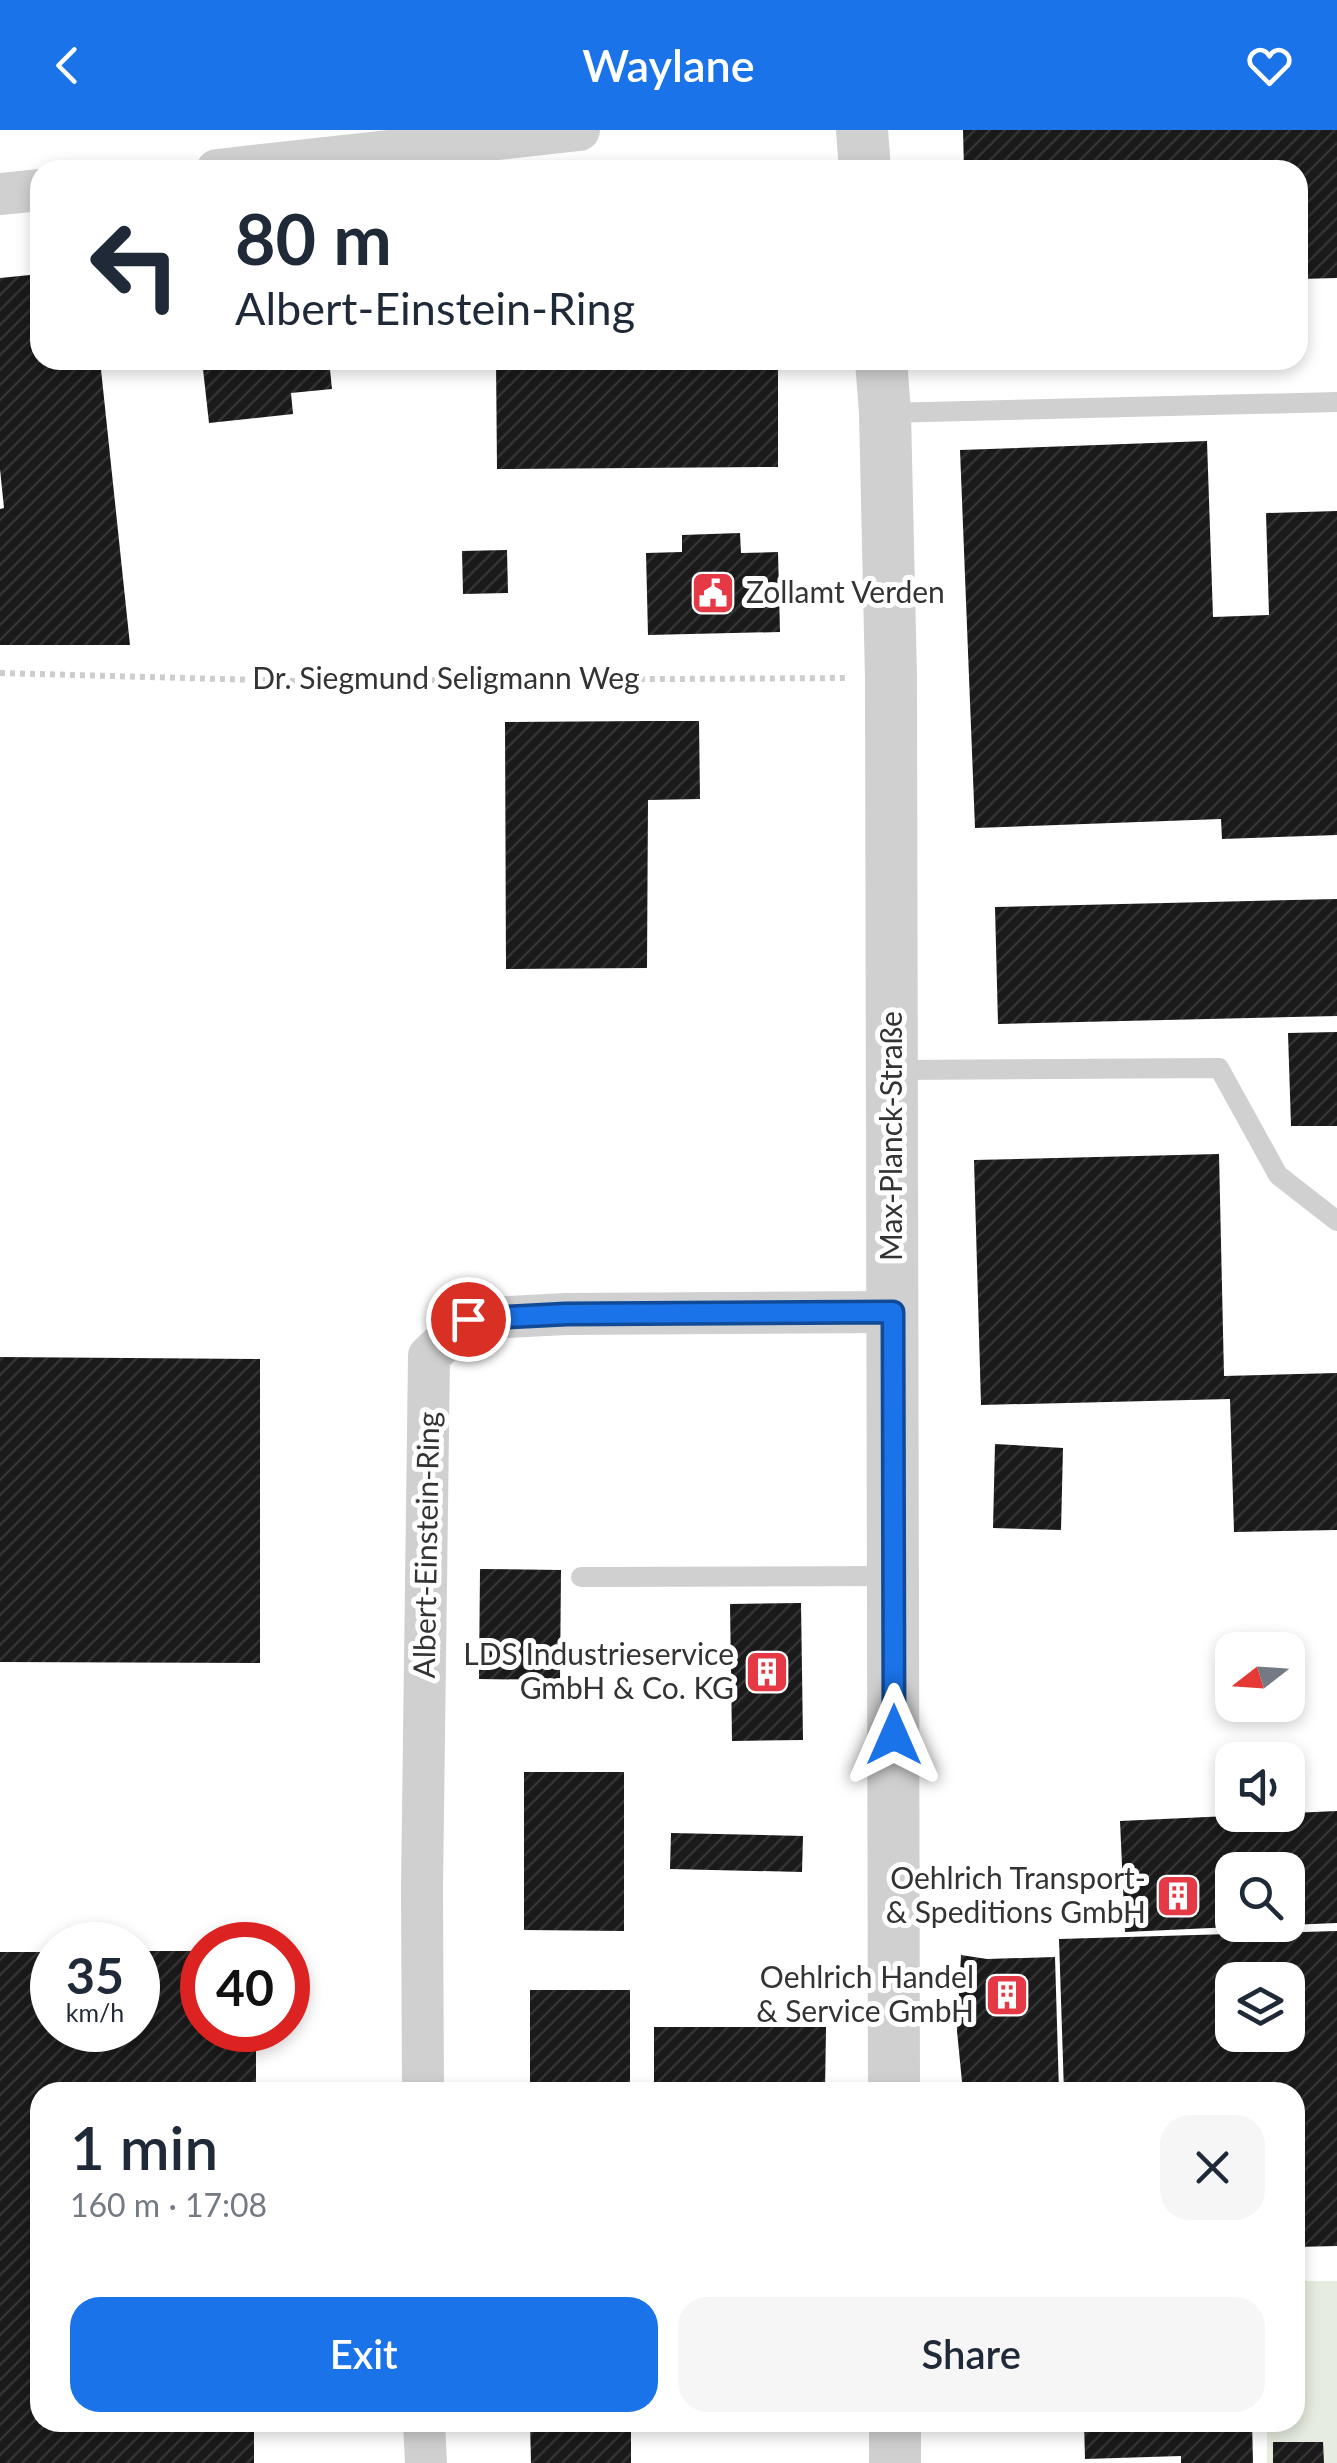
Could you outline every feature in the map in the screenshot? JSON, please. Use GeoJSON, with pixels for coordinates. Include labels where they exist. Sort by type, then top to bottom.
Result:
{"type":"FeatureCollection","features":[{"type":"Feature","properties":{"kind":"street"},"geometry":{"type":"LineString","coordinates":[[293,160],[484,135],[580,130]]}},
{"type":"Feature","properties":{"kind":"street"},"geometry":{"type":"LineString","coordinates":[[862,130],[864,160]]}},
{"type":"Feature","properties":{"kind":"street"},"geometry":{"type":"LineString","coordinates":[[0,194],[30,191]]}},
{"type":"Feature","properties":{"kind":"street","name":"Max-Planck-Straße"},"geometry":{"type":"LineString","coordinates":[[881,370],[891,678],[894,2082]]}},
{"type":"Feature","properties":{"kind":"street","name":"Albert-Einstein-Ring"},"geometry":{"type":"LineString","coordinates":[[423,2082],[429,1356],[468,1319],[566,1314],[893,1312]]}},
{"type":"Feature","properties":{"kind":"street"},"geometry":{"type":"LineString","coordinates":[[424,2432],[426,2463]]}},
{"type":"Feature","properties":{"kind":"street"},"geometry":{"type":"LineString","coordinates":[[895,2432],[895,2463]]}},
{"type":"Feature","properties":{"kind":"lane"},"geometry":{"type":"LineString","coordinates":[[885,413],[1337,402]]}},
{"type":"Feature","properties":{"kind":"lane"},"geometry":{"type":"LineString","coordinates":[[892,1070],[1219,1068],[1278,1175],[1337,1220]]}},
{"type":"Feature","properties":{"kind":"lane"},"geometry":{"type":"LineString","coordinates":[[580,1577],[893,1576]]}},
{"type":"Feature","properties":{"kind":"path","name":"Dr. Siegmund Seligmann Weg"},"geometry":{"type":"LineString","coordinates":[[0,673],[296,681],[891,678]]}},
{"type":"Feature","properties":{"kind":"shaded area"},"geometry":{"type":"Polygon","coordinates":[[[1305,2281],[1337,2281],[1337,2463],[1267,2463],[1267,2432],[1305,2432],[1305,2281]]]}},
{"type":"Feature","properties":{"kind":"building"},"geometry":{"type":"Polygon","coordinates":[[[963,130],[1337,130],[1337,278],[1308,279],[1308,160],[964,160],[963,130]]]}},
{"type":"Feature","properties":{"kind":"building"},"geometry":{"type":"Polygon","coordinates":[[[30,275],[30,370],[101,370],[130,645],[0,645],[0,509],[4,508],[0,469],[0,278],[30,275]]]}},
{"type":"Feature","properties":{"kind":"building"},"geometry":{"type":"Polygon","coordinates":[[[203,370],[330,370],[332,389],[291,393],[293,414],[209,423],[203,370]]]}},
{"type":"Feature","properties":{"kind":"building"},"geometry":{"type":"Polygon","coordinates":[[[496,370],[778,370],[778,467],[497,469],[496,370]]]}},
{"type":"Feature","properties":{"kind":"building"},"geometry":{"type":"Polygon","coordinates":[[[1207,441],[1213,617],[1269,615],[1266,513],[1337,511],[1337,835],[1222,839],[1221,819],[975,828],[960,450],[1207,441]]]}},
{"type":"Feature","properties":{"kind":"building","name":"Zollamt Verden"},"geometry":{"type":"Polygon","coordinates":[[[740,533],[741,553],[778,552],[780,632],[648,635],[646,553],[682,552],[682,535],[740,533]]]}},
{"type":"Feature","properties":{"kind":"building"},"geometry":{"type":"Polygon","coordinates":[[[507,550],[508,593],[463,594],[462,551],[507,550]]]}},
{"type":"Feature","properties":{"kind":"building"},"geometry":{"type":"Polygon","coordinates":[[[699,721],[700,799],[648,800],[647,968],[506,969],[505,722],[699,721]]]}},
{"type":"Feature","properties":{"kind":"building"},"geometry":{"type":"Polygon","coordinates":[[[1337,899],[1337,1016],[998,1024],[995,907],[1337,899]]]}},
{"type":"Feature","properties":{"kind":"building"},"geometry":{"type":"Polygon","coordinates":[[[1337,1032],[1337,1126],[1291,1126],[1288,1033],[1337,1032]]]}},
{"type":"Feature","properties":{"kind":"building"},"geometry":{"type":"Polygon","coordinates":[[[1219,1154],[1224,1376],[1337,1373],[1337,1530],[1234,1532],[1230,1399],[981,1405],[974,1160],[1219,1154]]]}},
{"type":"Feature","properties":{"kind":"building"},"geometry":{"type":"Polygon","coordinates":[[[0,1357],[260,1359],[260,1663],[0,1662],[0,1357]]]}},
{"type":"Feature","properties":{"kind":"building"},"geometry":{"type":"Polygon","coordinates":[[[995,1444],[1063,1448],[1061,1530],[993,1528],[995,1444]]]}},
{"type":"Feature","properties":{"kind":"building"},"geometry":{"type":"Polygon","coordinates":[[[480,1569],[561,1570],[560,1680],[479,1679],[480,1569]]]}},
{"type":"Feature","properties":{"kind":"building","name":"LDS Industrieservice GmbH & Co. KG"},"geometry":{"type":"Polygon","coordinates":[[[801,1603],[803,1740],[732,1741],[730,1604],[801,1603]]]}},
{"type":"Feature","properties":{"kind":"building"},"geometry":{"type":"Polygon","coordinates":[[[524,1772],[624,1772],[624,1931],[524,1930],[524,1772]]]}},
{"type":"Feature","properties":{"kind":"building","name":"Oehlrich Transport- & Speditions GmbH"},"geometry":{"type":"Polygon","coordinates":[[[1337,1811],[1337,1923],[1305,1924],[1305,1852],[1215,1852],[1215,1928],[1125,1932],[1120,1821],[1215,1817],[1215,1832],[1305,1832],[1305,1812],[1337,1811]]]}},
{"type":"Feature","properties":{"kind":"building"},"geometry":{"type":"Polygon","coordinates":[[[671,1833],[803,1836],[802,1872],[670,1869],[671,1833]]]}},
{"type":"Feature","properties":{"kind":"building"},"geometry":{"type":"Polygon","coordinates":[[[1337,1931],[1337,2246],[1305,2247],[1305,2082],[1064,2082],[1059,1939],[1215,1935],[1215,1942],[1305,1942],[1305,1932],[1337,1931]]]}},
{"type":"Feature","properties":{"kind":"building"},"geometry":{"type":"Polygon","coordinates":[[[160,1951],[180,1951],[180,2052],[256,2052],[256,2082],[30,2082],[30,2432],[254,2432],[254,2463],[0,2463],[0,1952],[30,1952],[30,2052],[160,2052],[160,1951]]]}},
{"type":"Feature","properties":{"kind":"building","name":"Oehlrich Handel & Service GmbH"},"geometry":{"type":"Polygon","coordinates":[[[961,1955],[987,1959],[1055,1957],[1059,2082],[962,2082],[957,2031],[961,1955]]]}},
{"type":"Feature","properties":{"kind":"building"},"geometry":{"type":"Polygon","coordinates":[[[530,1990],[630,1990],[630,2082],[530,2082],[530,1990]]]}},
{"type":"Feature","properties":{"kind":"building"},"geometry":{"type":"Polygon","coordinates":[[[654,2027],[826,2027],[825,2082],[654,2082],[654,2027]]]}},
{"type":"Feature","properties":{"kind":"building"},"geometry":{"type":"Polygon","coordinates":[[[530,2432],[631,2432],[631,2463],[531,2463],[530,2432]]]}},
{"type":"Feature","properties":{"kind":"building"},"geometry":{"type":"Polygon","coordinates":[[[1084,2432],[1252,2432],[1253,2463],[1181,2463],[1181,2456],[1085,2459],[1084,2432]]]}},
{"type":"Feature","properties":{"kind":"building"},"geometry":{"type":"Polygon","coordinates":[[[1273,2442],[1323,2442],[1324,2463],[1273,2463],[1273,2442]]]}},
{"type":"Feature","properties":{"kind":"place","name":"Zollamt Verden"},"geometry":{"type":"Point","coordinates":[713,593]}},
{"type":"Feature","properties":{"kind":"place","name":"LDS Industrieservice GmbH & Co. KG"},"geometry":{"type":"Point","coordinates":[767,1672]}},
{"type":"Feature","properties":{"kind":"place","name":"Oehlrich Transport- & Speditions GmbH"},"geometry":{"type":"Point","coordinates":[1178,1896]}},
{"type":"Feature","properties":{"kind":"place","name":"Oehlrich Handel & Service GmbH"},"geometry":{"type":"Point","coordinates":[1007,1995]}},
{"type":"Feature","properties":{"kind":"route"},"geometry":{"type":"LineString","coordinates":[[468,1319],[566,1314],[893,1312],[894,1735]]}}]}
